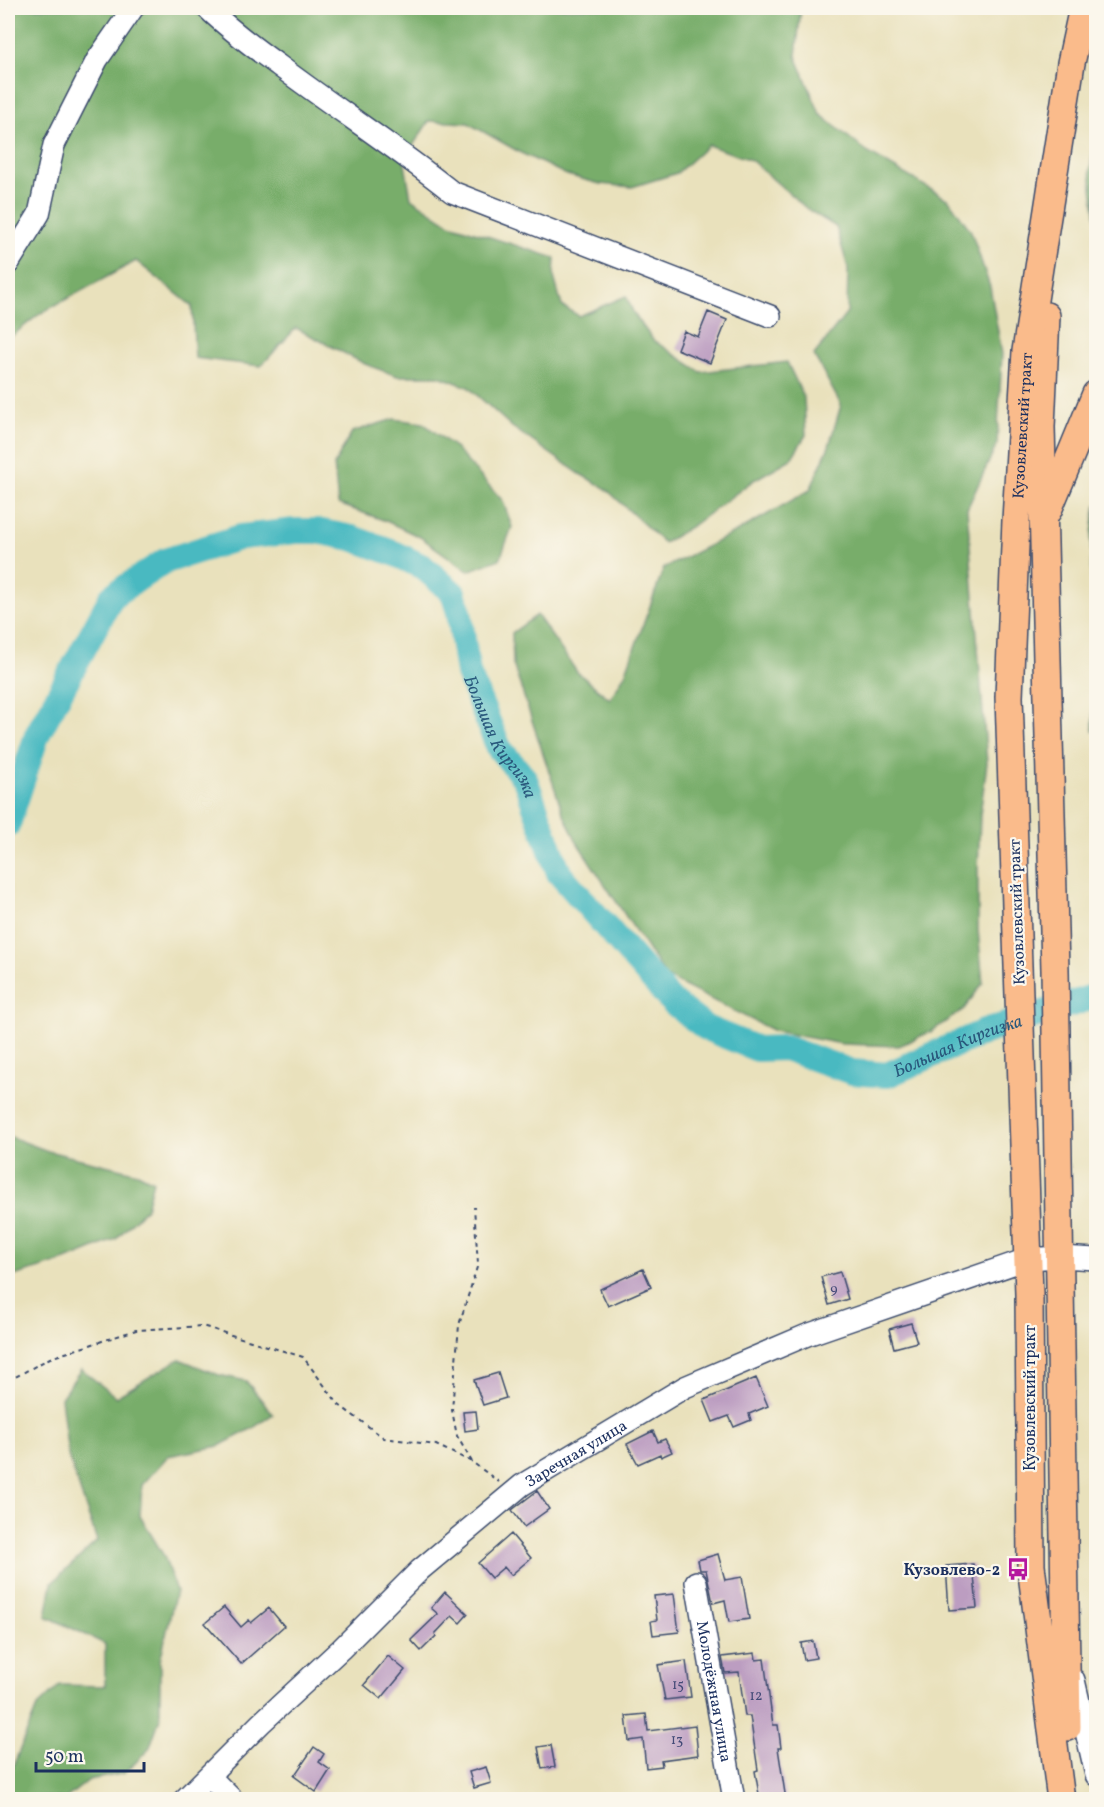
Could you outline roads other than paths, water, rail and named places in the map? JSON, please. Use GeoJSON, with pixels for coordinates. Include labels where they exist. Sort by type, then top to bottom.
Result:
{"type":"FeatureCollection","features":[{"type":"Feature","properties":{"kind":"main road","name":"Кузовлевский тракт"},"geometry":{"type":"LineString","coordinates":[[1053,1647],[1031,1566],[1028,1259],[1009,697],[1026,351],[1071,63],[1083,8]]}},
{"type":"Feature","properties":{"kind":"main road","name":"Кузовлевский тракт"},"geometry":{"type":"LineString","coordinates":[[1053,175],[1041,427],[1060,1257],[1053,1647]]}},
{"type":"Feature","properties":{"kind":"main road","name":"Кузовлевский тракт"},"geometry":{"type":"LineString","coordinates":[[1044,522],[1096,394]]}},
{"type":"Feature","properties":{"kind":"main road"},"geometry":{"type":"LineString","coordinates":[[1053,1647],[1061,1800]]}},
{"type":"Feature","properties":{"kind":"main road"},"geometry":{"type":"LineString","coordinates":[[1053,1647],[1065,1710],[1073,1800]]}},
{"type":"Feature","properties":{"kind":"street"},"geometry":{"type":"LineString","coordinates":[[8,264],[39,214],[54,146],[97,60],[133,8]]}},
{"type":"Feature","properties":{"kind":"street"},"geometry":{"type":"LineString","coordinates":[[207,8],[226,27],[330,105],[417,164],[452,192],[770,316]]}},
{"type":"Feature","properties":{"kind":"street","name":"Заречная улица"},"geometry":{"type":"LineString","coordinates":[[184,1800],[420,1570],[514,1492],[598,1438],[685,1387],[807,1335],[1028,1259],[1060,1257],[1096,1259]]}},
{"type":"Feature","properties":{"kind":"street","name":"Молодёжная улица"},"geometry":{"type":"LineString","coordinates":[[696,1582],[734,1800]]}},
{"type":"Feature","properties":{"kind":"street"},"geometry":{"type":"LineString","coordinates":[[1053,1647],[1096,1775]]}},
{"type":"Feature","properties":{"kind":"street"},"geometry":{"type":"LineString","coordinates":[[209,1776],[233,1800]]}},
{"type":"Feature","properties":{"kind":"waterway","name":"Большая Киргизка"},"geometry":{"type":"LineString","coordinates":[[8,824],[37,735],[112,596],[165,561],[241,537],[317,531],[352,538],[396,554],[423,567],[453,593],[459,612],[468,673],[499,748],[525,779],[559,873],[672,1002],[706,1028],[757,1049],[785,1048],[852,1072],[887,1075],[984,1032],[1096,996]]}},
{"type":"Feature","properties":{"kind":"place","name":"Кузовлево-2"},"geometry":{"type":"Point","coordinates":[1018,1569]}}]}
